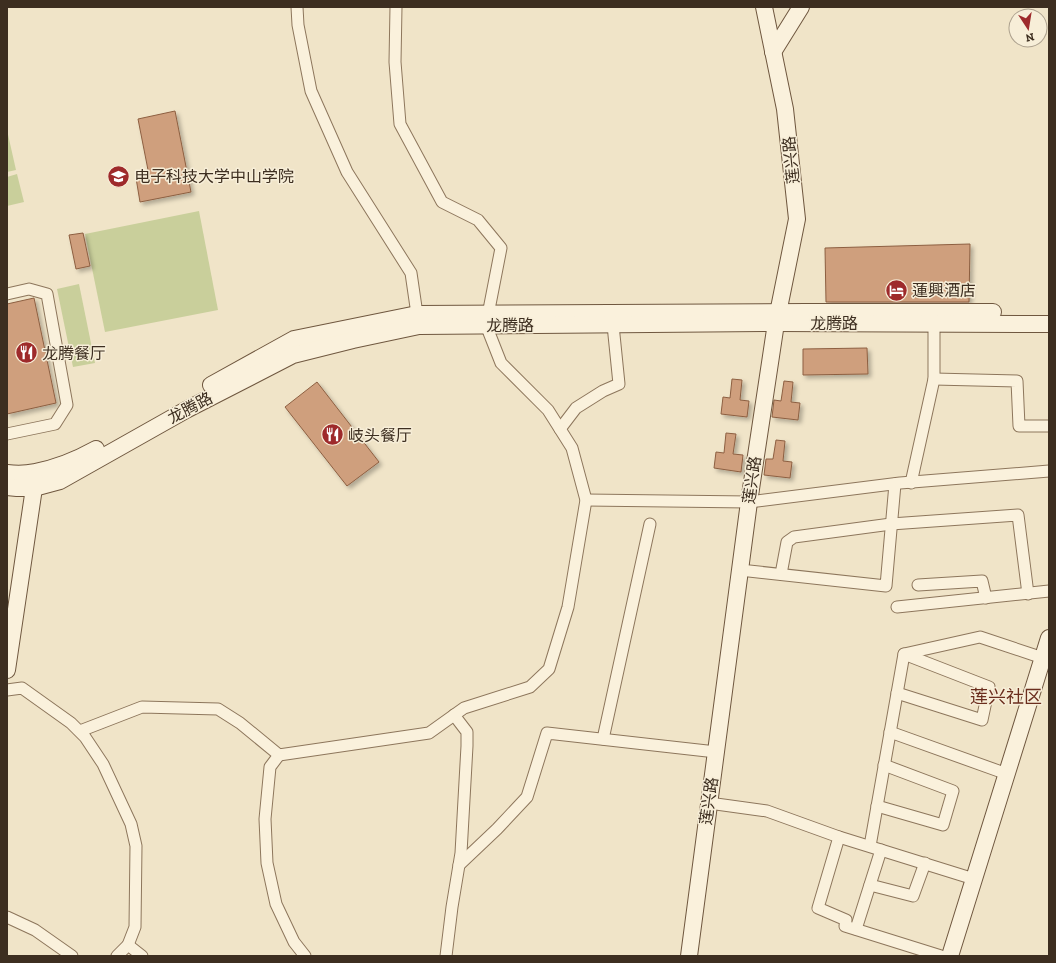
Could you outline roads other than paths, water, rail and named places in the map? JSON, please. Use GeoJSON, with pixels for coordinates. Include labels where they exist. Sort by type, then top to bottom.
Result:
{"type":"FeatureCollection","features":[{"type":"Feature","properties":{"kind":"street"},"geometry":{"type":"LineString","coordinates":[[297,7],[298,25],[311,90],[347,172],[411,273],[418,320]]}},
{"type":"Feature","properties":{"kind":"street"},"geometry":{"type":"LineString","coordinates":[[305,956],[294,942],[276,904],[267,863],[265,819],[270,767],[279,755],[429,733],[464,708],[530,687],[549,669],[568,607],[586,500],[572,448],[548,410],[500,363],[487,319],[501,248],[478,220],[442,202],[400,124],[394,62],[396,7]]}},
{"type":"Feature","properties":{"kind":"street","name":"莲兴路"},"geometry":{"type":"LineString","coordinates":[[689,956],[749,502],[777,318],[797,219],[785,109],[764,7]]}},
{"type":"Feature","properties":{"kind":"street"},"geometry":{"type":"LineString","coordinates":[[773,52],[801,7]]}},
{"type":"Feature","properties":{"kind":"street"},"geometry":{"type":"LineString","coordinates":[[7,294],[29,289],[47,294],[67,405],[55,424],[7,434]]}},
{"type":"Feature","properties":{"kind":"street","name":"龙腾路"},"geometry":{"type":"LineString","coordinates":[[7,473],[16,474],[34,480],[60,481],[186,410],[293,355],[361,338],[418,320],[777,318],[1049,313]]}},
{"type":"Feature","properties":{"kind":"street","name":"龙腾路"},"geometry":{"type":"LineString","coordinates":[[487,319],[613,325],[777,318],[934,323],[1049,324]]}},
{"type":"Feature","properties":{"kind":"street"},"geometry":{"type":"LineString","coordinates":[[911,483],[934,379],[934,323]]}},
{"type":"Feature","properties":{"kind":"street"},"geometry":{"type":"LineString","coordinates":[[560,429],[576,408],[603,391],[619,384],[613,325]]}},
{"type":"Feature","properties":{"kind":"street"},"geometry":{"type":"LineString","coordinates":[[934,379],[1017,381],[1019,426],[1049,426]]}},
{"type":"Feature","properties":{"kind":"street"},"geometry":{"type":"LineString","coordinates":[[586,500],[749,502],[895,484],[1049,471]]}},
{"type":"Feature","properties":{"kind":"street"},"geometry":{"type":"LineString","coordinates":[[7,670],[34,480]]}},
{"type":"Feature","properties":{"kind":"street","name":"龙腾路"},"geometry":{"type":"LineString","coordinates":[[7,487],[17,488],[34,480]]}},
{"type":"Feature","properties":{"kind":"street"},"geometry":{"type":"LineString","coordinates":[[740,570],[886,586],[895,484]]}},
{"type":"Feature","properties":{"kind":"street"},"geometry":{"type":"LineString","coordinates":[[780,574],[787,542],[794,537],[892,524],[1018,515],[1028,594]]}},
{"type":"Feature","properties":{"kind":"street"},"geometry":{"type":"LineString","coordinates":[[603,739],[650,524]]}},
{"type":"Feature","properties":{"kind":"street"},"geometry":{"type":"LineString","coordinates":[[918,585],[982,581],[986,598]]}},
{"type":"Feature","properties":{"kind":"street"},"geometry":{"type":"LineString","coordinates":[[897,607],[1049,591]]}},
{"type":"Feature","properties":{"kind":"street"},"geometry":{"type":"LineString","coordinates":[[904,654],[980,636],[1043,658]]}},
{"type":"Feature","properties":{"kind":"street"},"geometry":{"type":"LineString","coordinates":[[950,956],[1049,638]]}},
{"type":"Feature","properties":{"kind":"street"},"geometry":{"type":"LineString","coordinates":[[870,846],[904,654]]}},
{"type":"Feature","properties":{"kind":"street"},"geometry":{"type":"LineString","coordinates":[[897,694],[982,720],[989,687],[904,654]]}},
{"type":"Feature","properties":{"kind":"street"},"geometry":{"type":"LineString","coordinates":[[7,690],[22,688],[80,731],[103,764],[131,824],[136,846],[135,927],[128,944],[117,956]]}},
{"type":"Feature","properties":{"kind":"street"},"geometry":{"type":"LineString","coordinates":[[80,731],[142,707],[218,709],[240,723],[279,755]]}},
{"type":"Feature","properties":{"kind":"street"},"geometry":{"type":"LineString","coordinates":[[446,956],[459,865],[467,746],[467,732],[454,715]]}},
{"type":"Feature","properties":{"kind":"street"},"geometry":{"type":"LineString","coordinates":[[890,732],[1007,774]]}},
{"type":"Feature","properties":{"kind":"street"},"geometry":{"type":"LineString","coordinates":[[459,865],[497,829],[527,797],[547,733],[716,752]]}},
{"type":"Feature","properties":{"kind":"street"},"geometry":{"type":"LineString","coordinates":[[877,806],[943,825],[953,791],[884,765]]}},
{"type":"Feature","properties":{"kind":"street"},"geometry":{"type":"LineString","coordinates":[[709,803],[767,811],[881,850],[974,879]]}},
{"type":"Feature","properties":{"kind":"street"},"geometry":{"type":"LineString","coordinates":[[840,836],[818,908],[846,920],[845,926],[941,956]]}},
{"type":"Feature","properties":{"kind":"street"},"geometry":{"type":"LineString","coordinates":[[856,929],[881,850]]}},
{"type":"Feature","properties":{"kind":"street"},"geometry":{"type":"LineString","coordinates":[[870,885],[913,896],[925,863]]}},
{"type":"Feature","properties":{"kind":"street"},"geometry":{"type":"LineString","coordinates":[[7,917],[35,930],[72,956]]}},
{"type":"Feature","properties":{"kind":"street"},"geometry":{"type":"LineString","coordinates":[[128,944],[142,956]]}},
{"type":"Feature","properties":{"kind":"place","name":"电子科技大学中山学院"},"geometry":{"type":"Point","coordinates":[119,176]}},
{"type":"Feature","properties":{"kind":"place","name":"蓮興酒店"},"geometry":{"type":"Point","coordinates":[897,290]}},
{"type":"Feature","properties":{"kind":"place","name":"龙腾餐厅"},"geometry":{"type":"Point","coordinates":[26,353]}},
{"type":"Feature","properties":{"kind":"place","name":"岐头餐厅"},"geometry":{"type":"Point","coordinates":[332,435]}},
{"type":"Feature","properties":{"kind":"district","name":"莲兴社区"},"geometry":{"type":"Point","coordinates":[1006,697]}}]}
